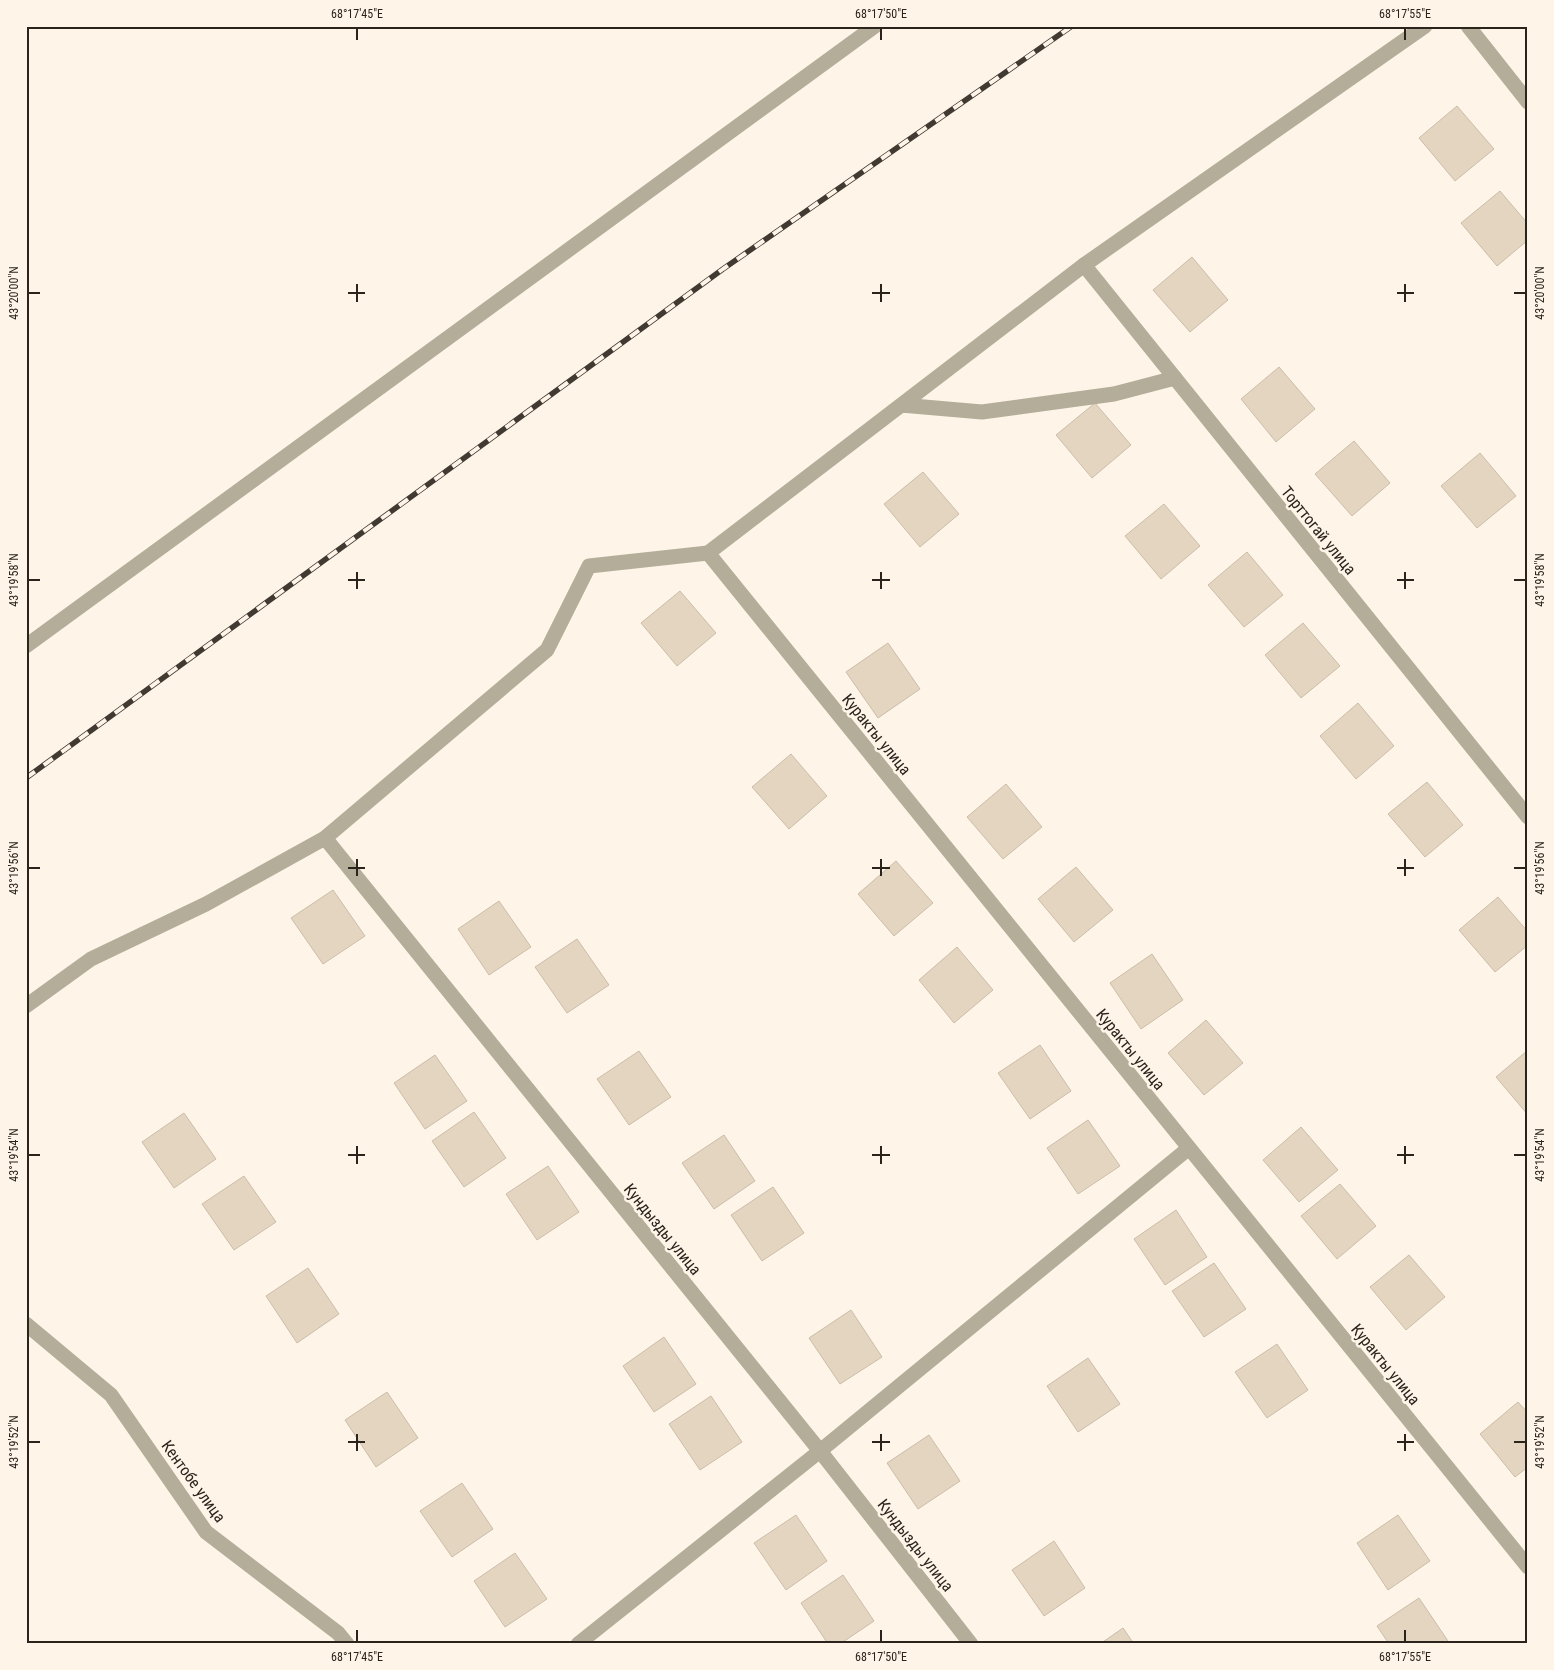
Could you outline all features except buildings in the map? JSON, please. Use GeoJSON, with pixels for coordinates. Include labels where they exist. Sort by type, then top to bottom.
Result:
{"type":"FeatureCollection","features":[{"type":"Feature","properties":{"kind":"street"},"geometry":{"type":"LineString","coordinates":[[26,646],[874,26]]}},
{"type":"Feature","properties":{"kind":"street"},"geometry":{"type":"LineString","coordinates":[[26,1006],[91,959],[206,904],[325,838],[547,650],[589,566],[708,553],[1084,265],[1425,26]]}},
{"type":"Feature","properties":{"kind":"street"},"geometry":{"type":"LineString","coordinates":[[1468,26],[1528,102]]}},
{"type":"Feature","properties":{"kind":"street","name":"Торттогай улица"},"geometry":{"type":"LineString","coordinates":[[1084,265],[1528,817]]}},
{"type":"Feature","properties":{"kind":"street"},"geometry":{"type":"LineString","coordinates":[[901,405],[982,412],[1114,394],[1174,378]]}},
{"type":"Feature","properties":{"kind":"street","name":"Куракты улица"},"geometry":{"type":"LineString","coordinates":[[708,553],[1528,1566]]}},
{"type":"Feature","properties":{"kind":"street","name":"Кундызды улица"},"geometry":{"type":"LineString","coordinates":[[325,838],[820,1451],[971,1644]]}},
{"type":"Feature","properties":{"kind":"street"},"geometry":{"type":"LineString","coordinates":[[578,1644],[820,1451],[1188,1148]]}},
{"type":"Feature","properties":{"kind":"street","name":"Кентобе улица"},"geometry":{"type":"LineString","coordinates":[[26,1324],[111,1395],[206,1532],[338,1633],[347,1644]]}},
{"type":"Feature","properties":{"kind":"railway"},"geometry":{"type":"LineString","coordinates":[[26,778],[723,269],[1072,26]]}}]}
